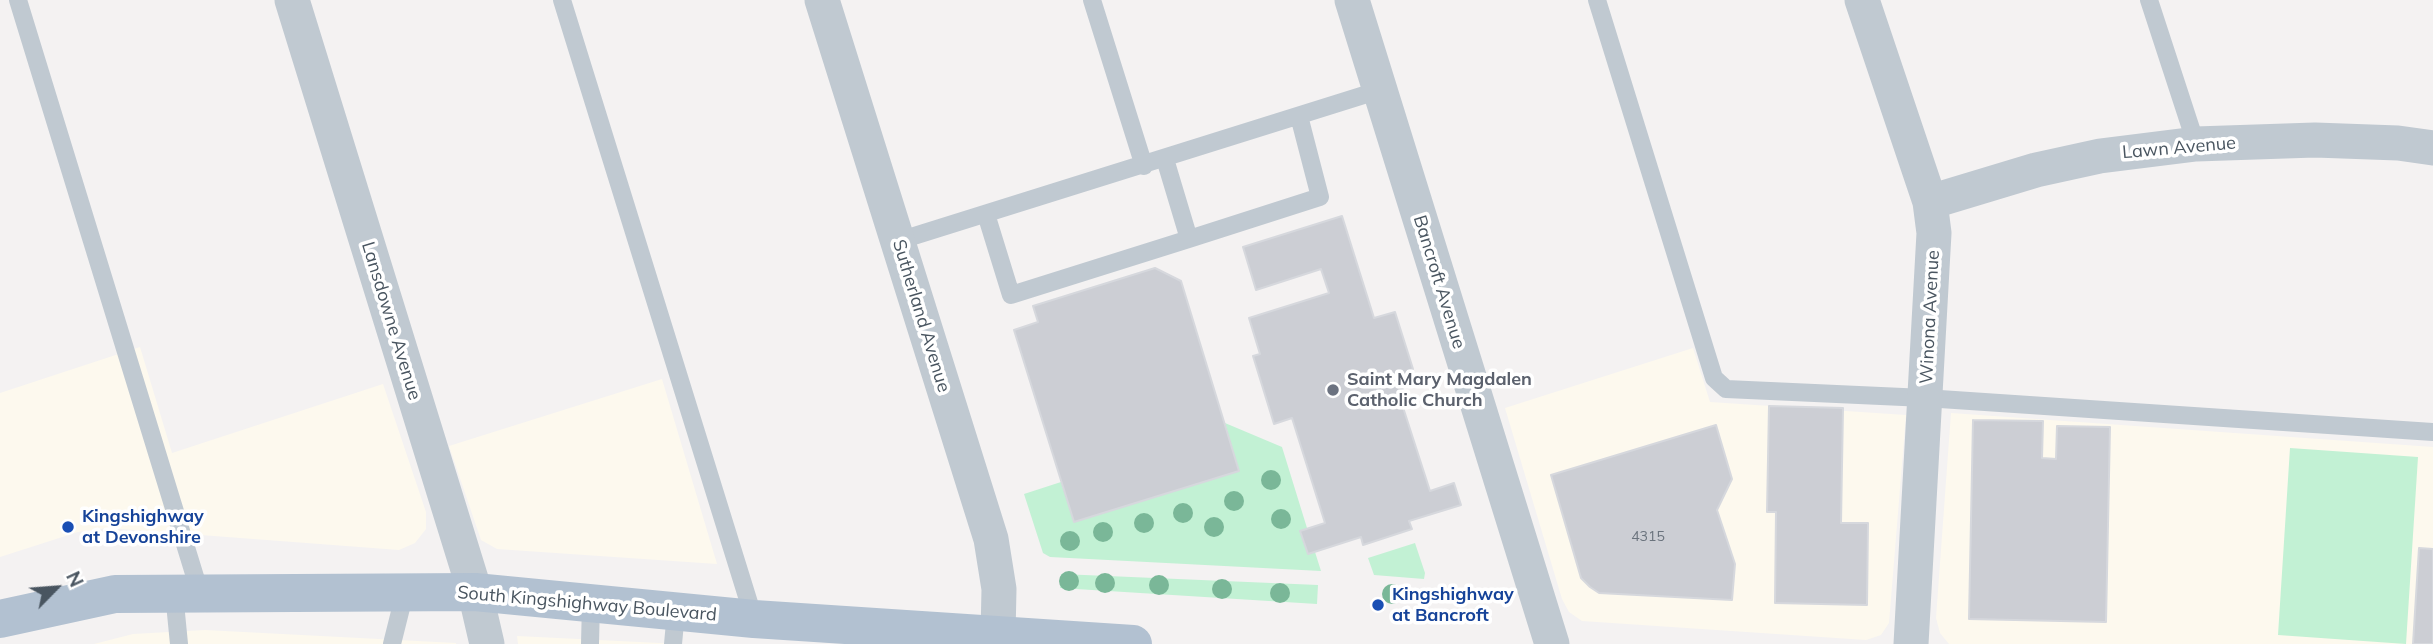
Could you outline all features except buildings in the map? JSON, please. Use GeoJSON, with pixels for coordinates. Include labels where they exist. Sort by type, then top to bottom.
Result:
{"type":"FeatureCollection","features":[{"type":"Feature","properties":{"kind":"main road","name":"South Kingshighway Boulevard"},"geometry":{"type":"LineString","coordinates":[[0,619],[115,594],[475,592],[591,603],[674,628],[754,619],[845,635],[998,635],[1133,644]]}},
{"type":"Feature","properties":{"kind":"street","name":"Lansdowne Avenue"},"geometry":{"type":"LineString","coordinates":[[292,0],[475,592],[487,644]]}},
{"type":"Feature","properties":{"kind":"street","name":"Sutherland Avenue"},"geometry":{"type":"LineString","coordinates":[[822,0],[991,540],[999,589],[998,635]]}},
{"type":"Feature","properties":{"kind":"street","name":"Bancroft Avenue"},"geometry":{"type":"LineString","coordinates":[[1352,0],[1552,644]]}},
{"type":"Feature","properties":{"kind":"street","name":"Winona Avenue"},"geometry":{"type":"LineString","coordinates":[[1862,0],[1930,202],[1934,233],[1911,644]]}},
{"type":"Feature","properties":{"kind":"street","name":"Lawn Avenue"},"geometry":{"type":"LineString","coordinates":[[1930,202],[2036,170],[2100,156],[2196,144],[2315,140],[2398,143],[2433,148]]}},
{"type":"Feature","properties":{"kind":"lane"},"geometry":{"type":"LineString","coordinates":[[18,0],[187,593],[179,644]]}},
{"type":"Feature","properties":{"kind":"lane"},"geometry":{"type":"LineString","coordinates":[[562,0],[754,619]]}},
{"type":"Feature","properties":{"kind":"lane"},"geometry":{"type":"LineString","coordinates":[[1092,0],[1144,166]]}},
{"type":"Feature","properties":{"kind":"lane"},"geometry":{"type":"LineString","coordinates":[[1597,0],[1714,378],[1726,389],[1925,398],[2433,432]]}},
{"type":"Feature","properties":{"kind":"lane"},"geometry":{"type":"LineString","coordinates":[[2149,0],[2196,144]]}},
{"type":"Feature","properties":{"kind":"lane"},"geometry":{"type":"LineString","coordinates":[[898,242],[1380,90]]}},
{"type":"Feature","properties":{"kind":"lane"},"geometry":{"type":"LineString","coordinates":[[986,214],[1011,295],[1320,197],[1299,116]]}},
{"type":"Feature","properties":{"kind":"lane"},"geometry":{"type":"LineString","coordinates":[[1165,159],[1189,239]]}},
{"type":"Feature","properties":{"kind":"lane"},"geometry":{"type":"LineString","coordinates":[[392,644],[405,592]]}},
{"type":"Feature","properties":{"kind":"lane"},"geometry":{"type":"LineString","coordinates":[[590,644],[591,603]]}},
{"type":"Feature","properties":{"kind":"shaded area"},"geometry":{"type":"Polygon","coordinates":[[[140,347],[172,453],[383,384],[426,512],[426,529],[415,543],[399,550],[108,528],[78,532],[0,557],[0,393],[140,347]]]}},
{"type":"Feature","properties":{"kind":"shaded area"},"geometry":{"type":"Polygon","coordinates":[[[1693,348],[1710,402],[1906,415],[1889,623],[1881,635],[1866,640],[1582,621],[1569,612],[1562,599],[1505,408],[1693,348]]]}},
{"type":"Feature","properties":{"kind":"shaded area"},"geometry":{"type":"Polygon","coordinates":[[[662,379],[717,564],[497,549],[481,540],[449,446],[662,379]]]}},
{"type":"Feature","properties":{"kind":"shaded area"},"geometry":{"type":"Polygon","coordinates":[[[1951,413],[2433,447],[2433,644],[1949,644],[1940,633],[1936,618],[1951,413]]]}},
{"type":"Feature","properties":{"kind":"shaded area"},"geometry":{"type":"Polygon","coordinates":[[[205,630],[456,644],[94,644],[133,634],[205,630]]]}},
{"type":"Feature","properties":{"kind":"shaded area"},"geometry":{"type":"Polygon","coordinates":[[[517,636],[680,644],[518,644],[517,636]]]}},
{"type":"Feature","properties":{"kind":"green space"},"geometry":{"type":"Polygon","coordinates":[[[1225,423],[1282,447],[1307,528],[1300,531],[1308,554],[1315,552],[1321,571],[1050,557],[1043,553],[1024,494],[1061,482],[1074,522],[1239,471],[1225,423]]]}},
{"type":"Feature","properties":{"kind":"green space"},"geometry":{"type":"Polygon","coordinates":[[[2290,448],[2418,457],[2406,644],[2278,635],[2290,448]]]}},
{"type":"Feature","properties":{"kind":"green space"},"geometry":{"type":"Polygon","coordinates":[[[1415,543],[1425,573],[1424,579],[1374,575],[1368,558],[1415,543]]]}},
{"type":"Feature","properties":{"kind":"green space"},"geometry":{"type":"Polygon","coordinates":[[[1061,574],[1318,585],[1317,604],[1060,588],[1061,574]]]}},
{"type":"Feature","properties":{"kind":"place","name":"Saint Mary Magdalen Catholic Church"},"geometry":{"type":"Point","coordinates":[1333,390]}},
{"type":"Feature","properties":{"kind":"place","name":"Kingshighway at Devonshire"},"geometry":{"type":"Point","coordinates":[68,527]}},
{"type":"Feature","properties":{"kind":"place","name":"Kingshighway at Bancroft"},"geometry":{"type":"Point","coordinates":[1378,605]}}]}
